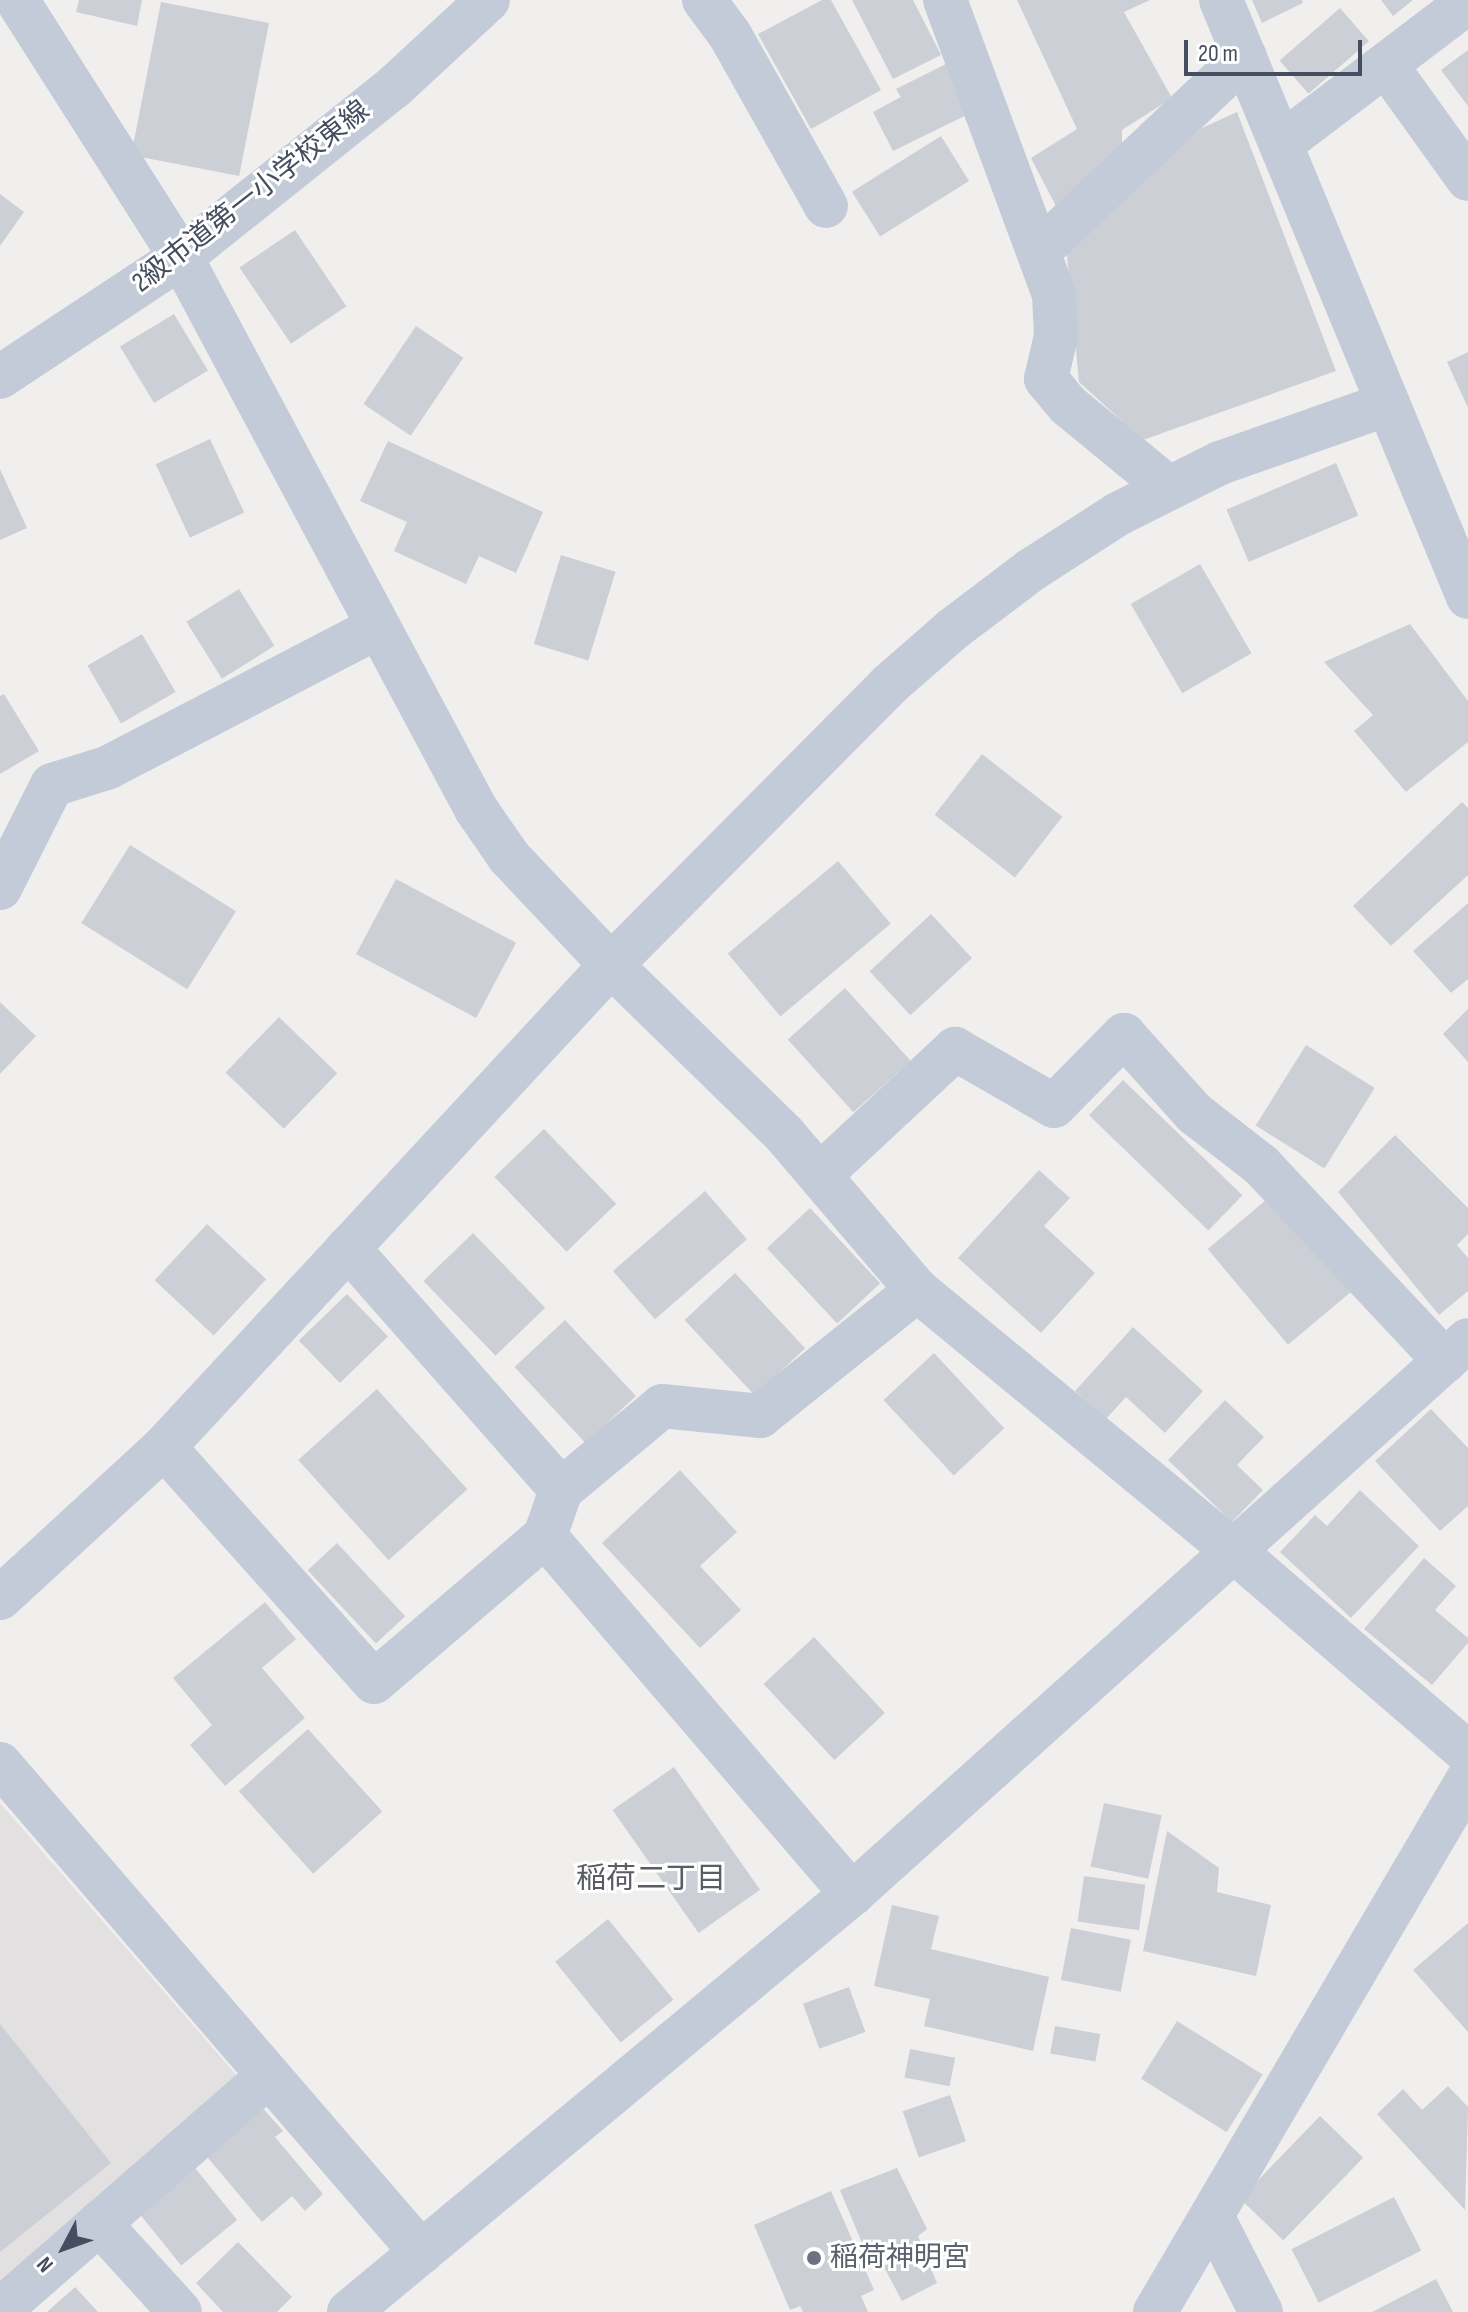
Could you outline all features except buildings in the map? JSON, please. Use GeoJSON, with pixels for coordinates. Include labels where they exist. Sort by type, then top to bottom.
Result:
{"type":"FeatureCollection","features":[{"type":"Feature","properties":{"kind":"street"},"geometry":{"type":"LineString","coordinates":[[17,0],[181,257],[476,809],[509,857],[611,965],[785,1135],[917,1290],[1234,1551],[1468,1753]]}},
{"type":"Feature","properties":{"kind":"street","name":"2級市道第一小学校東線"},"geometry":{"type":"LineString","coordinates":[[0,377],[181,257],[394,87],[488,0]]}},
{"type":"Feature","properties":{"kind":"street"},"geometry":{"type":"LineString","coordinates":[[704,0],[730,35],[826,206]]}},
{"type":"Feature","properties":{"kind":"street"},"geometry":{"type":"LineString","coordinates":[[945,0],[1054,294],[1056,336],[1046,379],[1069,406],[1169,488]]}},
{"type":"Feature","properties":{"kind":"street"},"geometry":{"type":"LineString","coordinates":[[1221,0],[1468,597]]}},
{"type":"Feature","properties":{"kind":"street"},"geometry":{"type":"LineString","coordinates":[[1281,144],[1468,2]]}},
{"type":"Feature","properties":{"kind":"street"},"geometry":{"type":"LineString","coordinates":[[1039,251],[1245,57]]}},
{"type":"Feature","properties":{"kind":"street"},"geometry":{"type":"LineString","coordinates":[[1386,65],[1468,179]]}},
{"type":"Feature","properties":{"kind":"street"},"geometry":{"type":"LineString","coordinates":[[0,1598],[164,1447],[611,965],[890,684],[953,629],[1031,570],[1118,514],[1220,463],[1388,404]]}},
{"type":"Feature","properties":{"kind":"street"},"geometry":{"type":"LineString","coordinates":[[0,888],[52,785],[107,768],[378,627]]}},
{"type":"Feature","properties":{"kind":"street"},"geometry":{"type":"LineString","coordinates":[[359,2308],[421,2252],[852,1894],[1456,1350],[1261,1165],[1194,1113],[1124,1035],[1054,1106],[955,1049],[820,1175]]}},
{"type":"Feature","properties":{"kind":"street"},"geometry":{"type":"LineString","coordinates":[[348,1248],[561,1490]]}},
{"type":"Feature","properties":{"kind":"street"},"geometry":{"type":"LineString","coordinates":[[164,1447],[374,1682],[545,1536],[561,1490],[662,1406],[760,1416],[917,1290]]}},
{"type":"Feature","properties":{"kind":"street"},"geometry":{"type":"LineString","coordinates":[[545,1536],[852,1894]]}},
{"type":"Feature","properties":{"kind":"street"},"geometry":{"type":"LineString","coordinates":[[0,1764],[421,2252]]}},
{"type":"Feature","properties":{"kind":"street"},"geometry":{"type":"LineString","coordinates":[[1155,2312],[1468,1779]]}},
{"type":"Feature","properties":{"kind":"street"},"geometry":{"type":"LineString","coordinates":[[0,2310],[268,2076]]}},
{"type":"Feature","properties":{"kind":"street"},"geometry":{"type":"LineString","coordinates":[[1212,2216],[1261,2312]]}},
{"type":"Feature","properties":{"kind":"street"},"geometry":{"type":"LineString","coordinates":[[99,2223],[180,2312]]}},
{"type":"Feature","properties":{"kind":"shaded area"},"geometry":{"type":"Polygon","coordinates":[[[0,1803],[245,2085],[0,2296],[0,1803]]]}},
{"type":"Feature","properties":{"kind":"place","name":"稲荷神明宮"},"geometry":{"type":"Point","coordinates":[814,2258]}},
{"type":"Feature","properties":{"kind":"district","name":"稲荷二丁目"},"geometry":{"type":"Point","coordinates":[651,1879]}}]}
